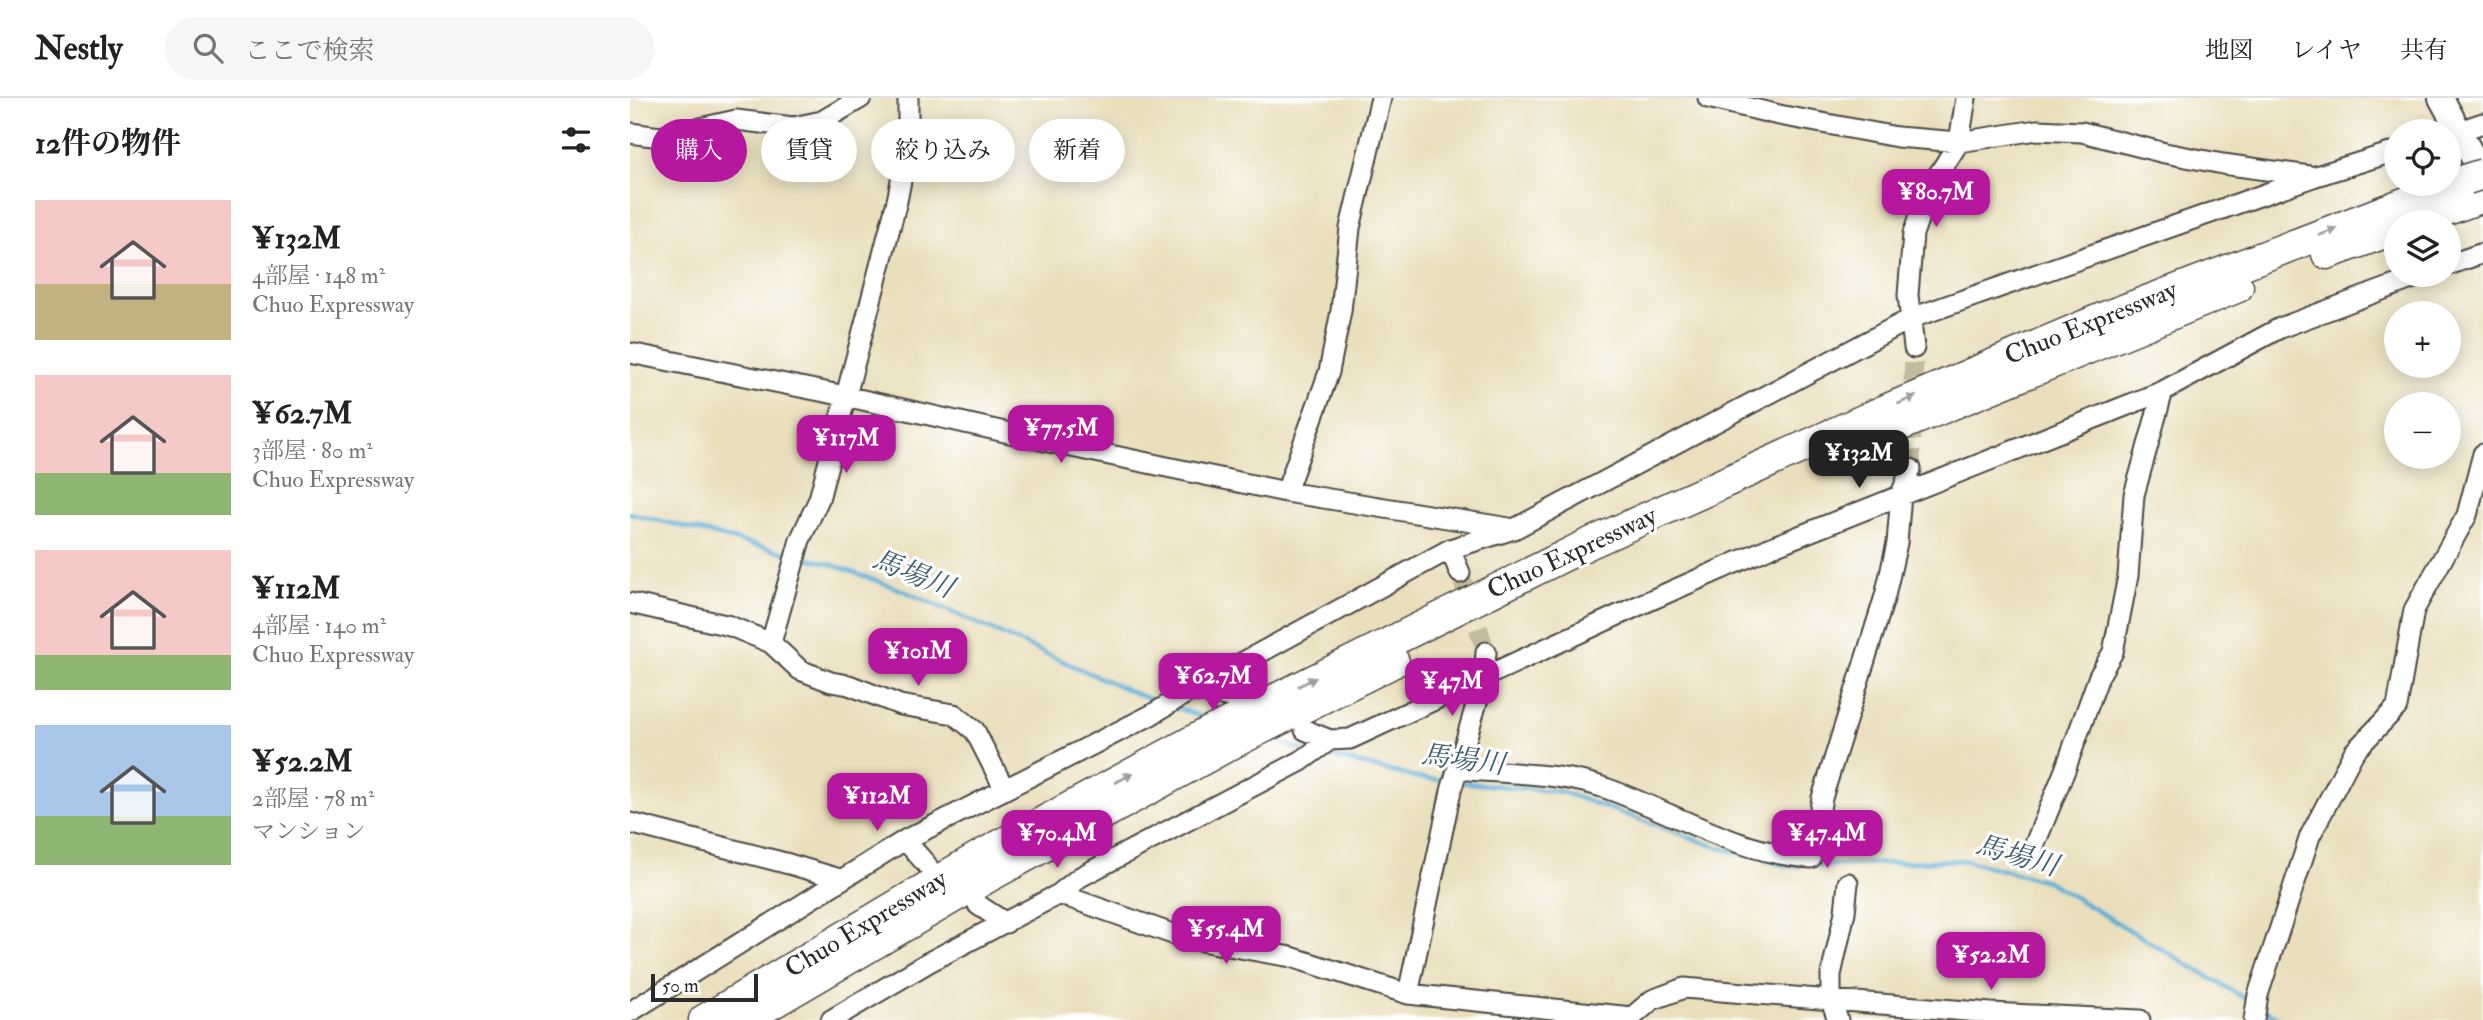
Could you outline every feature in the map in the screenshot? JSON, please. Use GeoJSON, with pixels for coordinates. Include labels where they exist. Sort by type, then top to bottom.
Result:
{"type":"FeatureCollection","features":[{"type":"Feature","properties":{"kind":"highway"},"geometry":{"type":"LineString","coordinates":[[2433,210],[2477,182]]}},
{"type":"Feature","properties":{"kind":"highway","name":"Chuo Expressway"},"geometry":{"type":"LineString","coordinates":[[744,1020],[1220,738],[1243,706],[1586,545],[1894,406],[2178,288],[2477,182]]}},
{"type":"Feature","properties":{"kind":"highway","name":"Chuo Expressway"},"geometry":{"type":"LineString","coordinates":[[704,1020],[978,858],[1220,738],[1275,723],[1594,563],[1885,432],[2227,291],[2384,233]]}},
{"type":"Feature","properties":{"kind":"main road"},"geometry":{"type":"LineString","coordinates":[[2441,98],[2449,119]]}},
{"type":"Feature","properties":{"kind":"main road"},"geometry":{"type":"LineString","coordinates":[[2461,148],[2477,182]]}},
{"type":"Feature","properties":{"kind":"street"},"geometry":{"type":"LineString","coordinates":[[630,133],[660,137],[736,120],[793,127],[822,121],[862,98]]}},
{"type":"Feature","properties":{"kind":"street"},"geometry":{"type":"LineString","coordinates":[[771,643],[797,549],[819,499],[897,201],[908,145],[908,98]]}},
{"type":"Feature","properties":{"kind":"street"},"geometry":{"type":"LineString","coordinates":[[1286,492],[1329,372],[1341,312],[1350,228],[1381,98]]}},
{"type":"Feature","properties":{"kind":"street"},"geometry":{"type":"LineString","coordinates":[[1708,98],[1779,115],[1884,134],[1959,142],[2037,130],[2082,132],[2188,158],[2313,177]]}},
{"type":"Feature","properties":{"kind":"street"},"geometry":{"type":"LineString","coordinates":[[1914,348],[1908,295],[1913,234],[1928,191],[1959,142],[1966,98]]}},
{"type":"Feature","properties":{"kind":"street"},"geometry":{"type":"LineString","coordinates":[[2461,131],[2483,123]]}},
{"type":"Feature","properties":{"kind":"street"},"geometry":{"type":"LineString","coordinates":[[630,1012],[905,840],[1158,710],[1450,549],[1514,528],[1912,318],[2313,177],[2384,155]]}},
{"type":"Feature","properties":{"kind":"street"},"geometry":{"type":"LineString","coordinates":[[2461,261],[2483,253]]}},
{"type":"Feature","properties":{"kind":"street"},"geometry":{"type":"LineString","coordinates":[[831,1020],[929,962],[1059,894],[1080,877],[1319,748],[1350,739],[1655,598],[1901,494],[2163,391],[2280,328],[2390,287]]}},
{"type":"Feature","properties":{"kind":"street"},"geometry":{"type":"LineString","coordinates":[[630,353],[845,396],[1286,492],[1514,528]]}},
{"type":"Feature","properties":{"kind":"street"},"geometry":{"type":"LineString","coordinates":[[2030,856],[2099,676],[2113,652],[2129,576],[2134,495],[2163,391]]}},
{"type":"Feature","properties":{"kind":"street"},"geometry":{"type":"LineString","coordinates":[[2255,1018],[2258,995],[2310,836],[2354,752],[2397,707],[2414,610],[2467,515],[2483,454]]}},
{"type":"Feature","properties":{"kind":"street"},"geometry":{"type":"LineString","coordinates":[[1456,777],[1565,779],[1606,788],[1748,846],[1811,858],[1822,798],[1885,596],[1897,543],[1901,494],[1911,469]]}},
{"type":"Feature","properties":{"kind":"street"},"geometry":{"type":"LineString","coordinates":[[1450,549],[1460,573]]}},
{"type":"Feature","properties":{"kind":"street"},"geometry":{"type":"LineString","coordinates":[[630,603],[730,626],[771,643],[800,670],[900,705],[954,714],[975,731],[1004,788]]}},
{"type":"Feature","properties":{"kind":"street"},"geometry":{"type":"LineString","coordinates":[[1408,994],[1456,777],[1484,678],[1486,652]]}},
{"type":"Feature","properties":{"kind":"street"},"geometry":{"type":"LineString","coordinates":[[1185,695],[1243,706]]}},
{"type":"Feature","properties":{"kind":"street"},"geometry":{"type":"LineString","coordinates":[[1305,730],[1319,748]]}},
{"type":"Feature","properties":{"kind":"street"},"geometry":{"type":"LineString","coordinates":[[630,823],[840,879]]}},
{"type":"Feature","properties":{"kind":"street"},"geometry":{"type":"LineString","coordinates":[[905,840],[927,865]]}},
{"type":"Feature","properties":{"kind":"street"},"geometry":{"type":"LineString","coordinates":[[1838,1020],[1831,1000],[1831,975],[1845,912],[1848,883]]}},
{"type":"Feature","properties":{"kind":"street"},"geometry":{"type":"LineString","coordinates":[[1059,894],[1184,938],[1291,957],[1408,994],[1631,1018],[1652,999],[1684,988],[1991,1013],[2140,1020]]}},
{"type":"Feature","properties":{"kind":"street"},"geometry":{"type":"LineString","coordinates":[[978,905],[1006,923]]}},
{"type":"Feature","properties":{"kind":"waterway","name":"馬場川"},"geometry":{"type":"LineString","coordinates":[[630,513],[790,554]]}},
{"type":"Feature","properties":{"kind":"waterway","name":"馬場川"},"geometry":{"type":"LineString","coordinates":[[802,557],[831,564],[904,591],[1159,702]]}},
{"type":"Feature","properties":{"kind":"waterway","name":"馬場川"},"geometry":{"type":"LineString","coordinates":[[1174,707],[1209,719]]}},
{"type":"Feature","properties":{"kind":"waterway","name":"馬場川"},"geometry":{"type":"LineString","coordinates":[[1267,738],[1305,751]]}},
{"type":"Feature","properties":{"kind":"waterway","name":"馬場川"},"geometry":{"type":"LineString","coordinates":[[1321,754],[1418,778],[1449,781]]}},
{"type":"Feature","properties":{"kind":"waterway","name":"馬場川"},"geometry":{"type":"LineString","coordinates":[[1458,782],[1562,792],[1746,855]]}},
{"type":"Feature","properties":{"kind":"waterway","name":"馬場川"},"geometry":{"type":"LineString","coordinates":[[1765,860],[1800,866]]}},
{"type":"Feature","properties":{"kind":"waterway","name":"馬場川"},"geometry":{"type":"LineString","coordinates":[[1813,866],[1963,860],[2047,881],[2251,1002]]}},
{"type":"Feature","properties":{"kind":"waterway","name":"馬場川"},"geometry":{"type":"LineString","coordinates":[[2262,1008],[2282,1020]]}},
{"type":"Feature","properties":{"kind":"tunnel"},"geometry":{"type":"LineString","coordinates":[[1911,469],[1914,348]]}},
{"type":"Feature","properties":{"kind":"tunnel"},"geometry":{"type":"LineString","coordinates":[[1460,573],[1486,652]]}}]}
